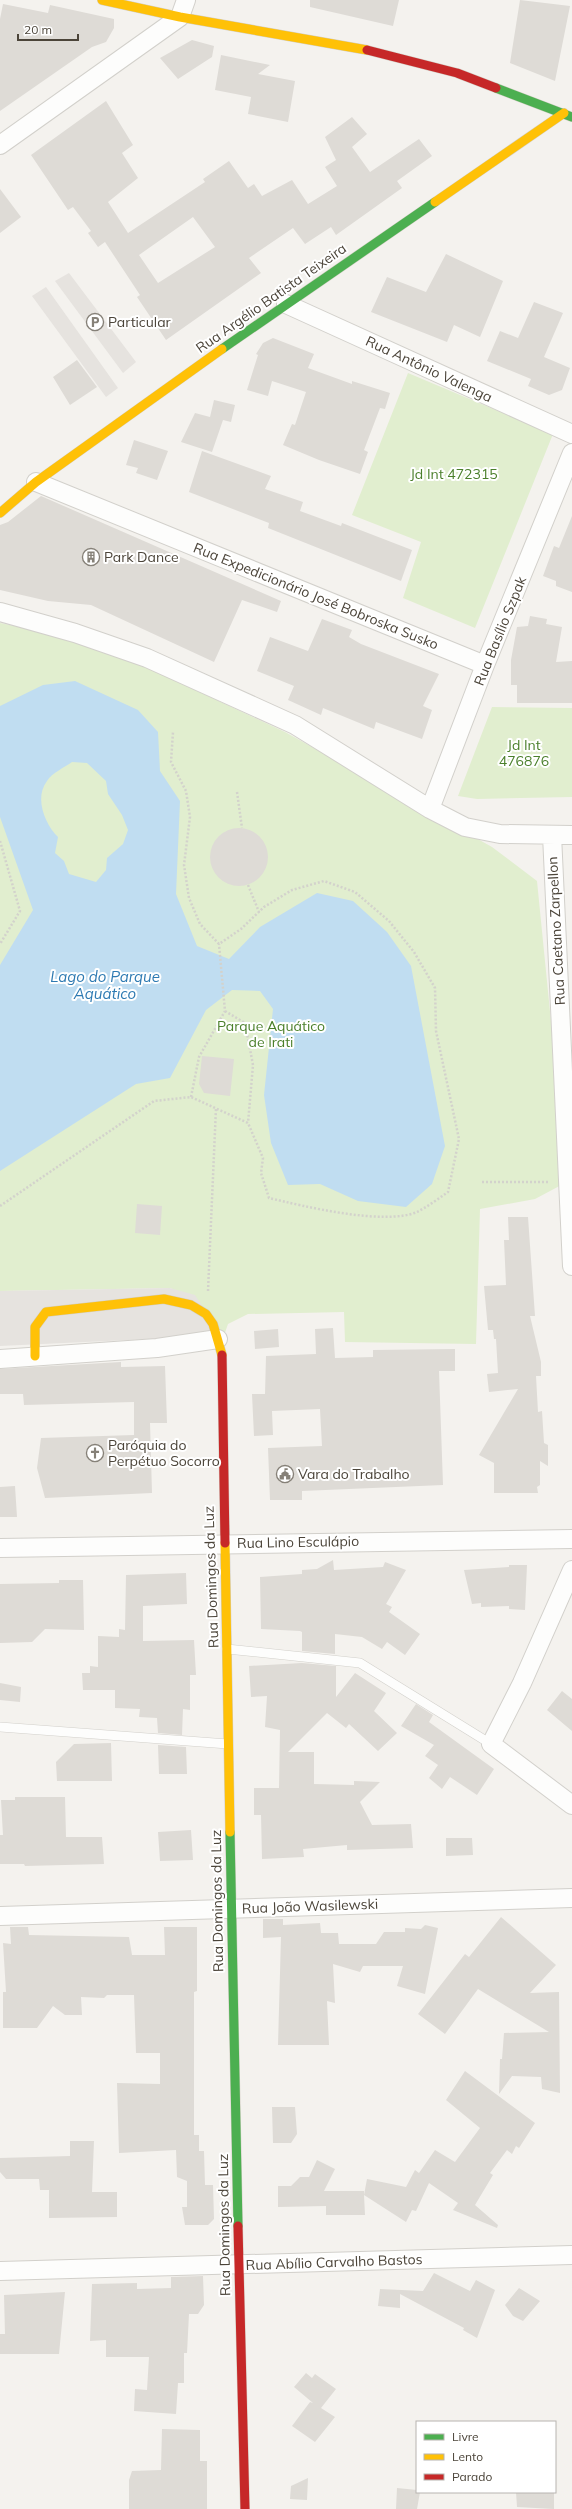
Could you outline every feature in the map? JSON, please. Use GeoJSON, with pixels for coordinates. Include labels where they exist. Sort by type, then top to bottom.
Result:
{"type":"FeatureCollection","features":[{"type":"Feature","properties":{"kind":"street"},"geometry":{"type":"LineString","coordinates":[[102,0],[180,17],[377,52],[457,73],[568,115]]}},
{"type":"Feature","properties":{"kind":"street"},"geometry":{"type":"LineString","coordinates":[[0,145],[180,17],[186,0]]}},
{"type":"Feature","properties":{"kind":"street","name":"Rua Argélio Batista Teixeira"},"geometry":{"type":"LineString","coordinates":[[0,513],[36,482],[286,304],[568,115]]}},
{"type":"Feature","properties":{"kind":"street","name":"Rua Antônio Valenga"},"geometry":{"type":"LineString","coordinates":[[286,304],[572,434]]}},
{"type":"Feature","properties":{"kind":"street","name":"Rua Basílio Szpak"},"geometry":{"type":"LineString","coordinates":[[430,809],[485,665],[572,454]]}},
{"type":"Feature","properties":{"kind":"street","name":"Rua Expedicionário José Bobroska Susko"},"geometry":{"type":"LineString","coordinates":[[36,482],[485,665]]}},
{"type":"Feature","properties":{"kind":"street"},"geometry":{"type":"LineString","coordinates":[[0,612],[75,633],[147,658],[295,724],[430,809],[465,827],[500,834],[572,835]]}},
{"type":"Feature","properties":{"kind":"street","name":"Rua Caetano Zarpellon"},"geometry":{"type":"LineString","coordinates":[[552,835],[570,1182],[572,1266]]}},
{"type":"Feature","properties":{"kind":"street"},"geometry":{"type":"LineString","coordinates":[[36,1356],[32,1330],[37,1319],[46,1312],[164,1299],[191,1305],[206,1314]]}},
{"type":"Feature","properties":{"kind":"street","name":"Rua Domingos da Luz"},"geometry":{"type":"LineString","coordinates":[[206,1314],[218,1339],[222,1355],[224,1543],[238,2265],[245,2509]]}},
{"type":"Feature","properties":{"kind":"street"},"geometry":{"type":"LineString","coordinates":[[0,1359],[157,1348],[218,1339]]}},
{"type":"Feature","properties":{"kind":"street","name":"Rua Lino Esculápio"},"geometry":{"type":"LineString","coordinates":[[0,1548],[224,1543],[572,1539]]}},
{"type":"Feature","properties":{"kind":"street"},"geometry":{"type":"LineString","coordinates":[[572,1570],[522,1683],[491,1744],[572,1805]]}},
{"type":"Feature","properties":{"kind":"street","name":"Rua João Wasilewski"},"geometry":{"type":"LineString","coordinates":[[0,1916],[572,1898]]}},
{"type":"Feature","properties":{"kind":"street","name":"Rua Abílio Carvalho Bastos"},"geometry":{"type":"LineString","coordinates":[[0,2271],[572,2255]]}},
{"type":"Feature","properties":{"kind":"lane"},"geometry":{"type":"LineString","coordinates":[[227,1649],[360,1663],[491,1744]]}},
{"type":"Feature","properties":{"kind":"lane"},"geometry":{"type":"LineString","coordinates":[[0,1727],[228,1744]]}},
{"type":"Feature","properties":{"kind":"path"},"geometry":{"type":"LineString","coordinates":[[174,732],[171,762],[186,791],[190,817],[184,865],[189,898],[200,924],[219,944],[225,1011],[199,1057],[191,1097]]}},
{"type":"Feature","properties":{"kind":"path"},"geometry":{"type":"LineString","coordinates":[[237,792],[242,828]]}},
{"type":"Feature","properties":{"kind":"path"},"geometry":{"type":"LineString","coordinates":[[0,841],[20,911],[0,944]]}},
{"type":"Feature","properties":{"kind":"path"},"geometry":{"type":"LineString","coordinates":[[219,944],[259,912],[292,890],[324,881],[355,892],[389,921],[414,952],[435,988],[436,1031],[460,1138],[448,1192],[416,1212],[384,1217],[336,1212],[269,1198],[261,1173],[263,1158],[248,1123],[253,1065],[245,1023],[225,1011]]}},
{"type":"Feature","properties":{"kind":"path"},"geometry":{"type":"LineString","coordinates":[[248,885],[259,912]]}},
{"type":"Feature","properties":{"kind":"path"},"geometry":{"type":"LineString","coordinates":[[0,1206],[154,1101],[191,1097],[248,1123]]}},
{"type":"Feature","properties":{"kind":"path"},"geometry":{"type":"LineString","coordinates":[[206,1314],[216,1108]]}},
{"type":"Feature","properties":{"kind":"path"},"geometry":{"type":"LineString","coordinates":[[482,1182],[570,1182]]}},
{"type":"Feature","properties":{"kind":"green space","name":"Jd Int 472315"},"geometry":{"type":"Polygon","coordinates":[[[408,373],[553,434],[475,628],[403,598],[421,542],[352,515],[408,373]]]}},
{"type":"Feature","properties":{"kind":"green space","name":"Parque Aquático de Irati"},"geometry":{"type":"Polygon","coordinates":[[[0,623],[59,635],[142,665],[285,732],[492,847],[537,881],[567,1182],[535,1199],[480,1209],[476,1344],[345,1342],[344,1312],[248,1314],[228,1324],[219,1350],[171,1288],[0,1291],[0,623]]]}},
{"type":"Feature","properties":{"kind":"green space","name":"Jd Int 476876"},"geometry":{"type":"Polygon","coordinates":[[[492,707],[572,708],[572,797],[477,799],[458,796],[492,707]]]}},
{"type":"Feature","properties":{"kind":"shaded area","name":"Particular"},"geometry":{"type":"Polygon","coordinates":[[[69,273],[136,362],[123,373],[55,281],[69,273]]]}},
{"type":"Feature","properties":{"kind":"shaded area"},"geometry":{"type":"Polygon","coordinates":[[[46,287],[118,388],[106,397],[32,296],[46,287]]]}},
{"type":"Feature","properties":{"kind":"shaded area"},"geometry":{"type":"Polygon","coordinates":[[[170,1288],[195,1295],[214,1324],[214,1336],[0,1346],[0,1291],[170,1288]]]}},
{"type":"Feature","properties":{"kind":"water","name":"Lago do Parque Aquático"},"geometry":{"type":"Polygon","coordinates":[[[75,681],[138,710],[158,732],[160,771],[180,801],[176,894],[197,946],[229,959],[260,927],[317,893],[353,901],[387,932],[411,966],[445,1146],[432,1184],[406,1207],[358,1201],[320,1184],[288,1185],[271,1143],[264,1095],[273,1009],[260,991],[232,990],[206,1010],[170,1078],[136,1084],[0,1171],[0,965],[33,910],[0,817],[0,706],[43,685],[75,681]],[[72,762],[52,775],[43,788],[41,803],[45,818],[53,832],[58,837],[55,853],[64,861],[69,874],[96,882],[106,870],[107,858],[123,844],[128,830],[122,815],[108,794],[106,781],[87,763],[72,762]]]}},
{"type":"Feature","properties":{"kind":"building"},"geometry":{"type":"Polygon","coordinates":[[[310,0],[399,0],[393,26],[310,7],[310,0]]]}},
{"type":"Feature","properties":{"kind":"building"},"geometry":{"type":"Polygon","coordinates":[[[520,0],[570,6],[555,81],[510,63],[520,0]]]}},
{"type":"Feature","properties":{"kind":"building"},"geometry":{"type":"Polygon","coordinates":[[[3,4],[48,13],[50,5],[114,19],[114,28],[106,42],[92,47],[0,111],[0,19],[3,4]]]}},
{"type":"Feature","properties":{"kind":"building"},"geometry":{"type":"Polygon","coordinates":[[[192,40],[214,46],[212,57],[178,79],[160,58],[192,40]]]}},
{"type":"Feature","properties":{"kind":"building"},"geometry":{"type":"Polygon","coordinates":[[[221,55],[270,65],[258,74],[295,81],[288,122],[248,114],[251,97],[215,90],[221,55]]]}},
{"type":"Feature","properties":{"kind":"building"},"geometry":{"type":"Polygon","coordinates":[[[106,101],[133,145],[122,153],[138,178],[108,202],[128,233],[205,182],[203,179],[229,161],[248,188],[254,184],[262,196],[292,180],[308,204],[337,186],[325,167],[336,160],[325,137],[352,117],[367,134],[352,147],[370,172],[419,139],[432,156],[397,181],[402,188],[336,235],[331,227],[305,244],[293,228],[249,258],[261,273],[166,340],[137,297],[140,295],[105,242],[98,247],[88,233],[91,231],[73,207],[68,210],[31,155],[106,101]],[[193,217],[139,255],[158,283],[215,247],[193,217]]]}},
{"type":"Feature","properties":{"kind":"building"},"geometry":{"type":"Polygon","coordinates":[[[0,189],[21,217],[0,233],[0,189]]]}},
{"type":"Feature","properties":{"kind":"building"},"geometry":{"type":"Polygon","coordinates":[[[446,254],[503,281],[480,337],[454,325],[447,342],[371,312],[387,277],[426,292],[446,254]]]}},
{"type":"Feature","properties":{"kind":"building"},"geometry":{"type":"Polygon","coordinates":[[[534,302],[563,313],[544,357],[570,368],[562,390],[549,395],[528,386],[531,379],[487,361],[500,331],[518,338],[534,302]]]}},
{"type":"Feature","properties":{"kind":"building"},"geometry":{"type":"Polygon","coordinates":[[[273,338],[314,354],[308,368],[352,384],[352,381],[390,393],[385,409],[380,408],[364,450],[368,452],[360,474],[319,460],[283,445],[292,424],[295,425],[306,392],[272,381],[268,396],[247,390],[258,355],[256,354],[263,343],[273,338]]]}},
{"type":"Feature","properties":{"kind":"building"},"geometry":{"type":"Polygon","coordinates":[[[77,360],[97,387],[70,405],[53,377],[77,360]]]}},
{"type":"Feature","properties":{"kind":"building"},"geometry":{"type":"Polygon","coordinates":[[[214,400],[235,405],[231,422],[223,420],[212,452],[181,442],[195,413],[210,417],[214,400]]]}},
{"type":"Feature","properties":{"kind":"building"},"geometry":{"type":"Polygon","coordinates":[[[134,440],[168,451],[157,480],[136,473],[138,468],[126,465],[134,440]]]}},
{"type":"Feature","properties":{"kind":"building"},"geometry":{"type":"Polygon","coordinates":[[[202,451],[271,476],[265,489],[303,502],[300,511],[341,526],[342,523],[412,550],[401,581],[268,528],[269,523],[189,492],[202,451]]]}},
{"type":"Feature","properties":{"kind":"building","name":"Park Dance"},"geometry":{"type":"Polygon","coordinates":[[[41,496],[281,601],[277,612],[242,600],[214,662],[91,605],[48,601],[0,590],[0,525],[8,522],[41,496]]]}},
{"type":"Feature","properties":{"kind":"building"},"geometry":{"type":"Polygon","coordinates":[[[572,516],[572,592],[556,586],[556,581],[543,576],[554,546],[559,548],[572,516]]]}},
{"type":"Feature","properties":{"kind":"building"},"geometry":{"type":"Polygon","coordinates":[[[530,616],[547,619],[546,624],[562,627],[556,662],[572,661],[572,703],[517,703],[517,685],[511,685],[511,660],[517,627],[528,626],[530,616]]]}},
{"type":"Feature","properties":{"kind":"building"},"geometry":{"type":"Polygon","coordinates":[[[322,619],[352,630],[349,637],[361,644],[439,674],[423,706],[432,710],[422,739],[376,722],[374,729],[323,708],[321,715],[288,700],[294,686],[257,671],[270,637],[308,651],[322,619]]]}},
{"type":"Feature","properties":{"kind":"building"},"geometry":{"type":"Polygon","coordinates":[[[239,828],[250,830],[263,841],[266,846],[268,857],[266,868],[255,881],[250,884],[239,886],[228,884],[215,873],[212,868],[210,857],[212,846],[223,833],[228,830],[239,828]]]}},
{"type":"Feature","properties":{"kind":"building"},"geometry":{"type":"Polygon","coordinates":[[[202,1056],[234,1059],[230,1096],[204,1093],[199,1084],[202,1056]]]}},
{"type":"Feature","properties":{"kind":"building"},"geometry":{"type":"Polygon","coordinates":[[[137,1204],[162,1206],[160,1235],[135,1233],[137,1204]]]}},
{"type":"Feature","properties":{"kind":"building"},"geometry":{"type":"Polygon","coordinates":[[[508,1217],[528,1217],[535,1316],[530,1316],[541,1362],[541,1376],[536,1376],[538,1412],[542,1411],[544,1443],[548,1445],[548,1466],[540,1461],[540,1485],[537,1487],[538,1493],[494,1493],[494,1463],[479,1455],[518,1389],[489,1392],[487,1374],[498,1373],[496,1339],[494,1339],[493,1330],[488,1330],[484,1286],[506,1285],[504,1240],[509,1240],[508,1217]]]}},
{"type":"Feature","properties":{"kind":"building"},"geometry":{"type":"Polygon","coordinates":[[[333,1328],[335,1358],[373,1357],[373,1350],[455,1349],[455,1371],[439,1371],[443,1485],[302,1491],[302,1500],[270,1500],[268,1448],[322,1446],[320,1409],[272,1411],[273,1435],[254,1436],[252,1394],[265,1394],[266,1356],[316,1354],[315,1329],[333,1328]]]}},
{"type":"Feature","properties":{"kind":"building"},"geometry":{"type":"Polygon","coordinates":[[[278,1329],[279,1347],[255,1349],[254,1331],[278,1329]]]}},
{"type":"Feature","properties":{"kind":"building"},"geometry":{"type":"Polygon","coordinates":[[[121,1362],[121,1367],[165,1366],[167,1423],[150,1423],[152,1493],[45,1498],[37,1468],[41,1438],[134,1435],[134,1402],[24,1405],[23,1394],[0,1394],[0,1369],[121,1362]]]}},
{"type":"Feature","properties":{"kind":"building"},"geometry":{"type":"Polygon","coordinates":[[[15,1486],[17,1517],[0,1517],[0,1487],[15,1486]]]}},
{"type":"Feature","properties":{"kind":"building"},"geometry":{"type":"Polygon","coordinates":[[[333,1560],[334,1570],[383,1567],[385,1562],[406,1570],[386,1604],[392,1607],[389,1612],[420,1634],[405,1655],[387,1642],[382,1649],[362,1637],[335,1634],[335,1654],[302,1651],[302,1632],[261,1629],[260,1577],[302,1574],[302,1570],[317,1569],[333,1560]]]}},
{"type":"Feature","properties":{"kind":"building"},"geometry":{"type":"Polygon","coordinates":[[[509,1565],[527,1565],[525,1610],[509,1609],[509,1606],[481,1607],[481,1603],[472,1604],[464,1570],[509,1567],[509,1565]]]}},
{"type":"Feature","properties":{"kind":"building"},"geometry":{"type":"Polygon","coordinates":[[[186,1573],[187,1604],[143,1606],[143,1641],[194,1640],[196,1675],[190,1675],[190,1710],[183,1709],[182,1735],[158,1733],[157,1718],[139,1717],[140,1709],[115,1708],[115,1690],[83,1690],[82,1673],[90,1673],[90,1666],[98,1667],[98,1636],[119,1637],[119,1629],[125,1630],[126,1575],[186,1573]]]}},
{"type":"Feature","properties":{"kind":"building"},"geometry":{"type":"Polygon","coordinates":[[[59,1580],[83,1580],[84,1630],[45,1629],[32,1642],[0,1643],[0,1584],[59,1583],[59,1580]]]}},
{"type":"Feature","properties":{"kind":"building"},"geometry":{"type":"Polygon","coordinates":[[[302,1663],[336,1666],[336,1697],[355,1673],[386,1693],[374,1711],[397,1733],[378,1751],[349,1724],[346,1728],[327,1713],[288,1752],[314,1752],[314,1784],[354,1785],[354,1781],[380,1782],[360,1802],[372,1825],[411,1824],[413,1848],[347,1850],[347,1845],[303,1849],[304,1857],[262,1859],[261,1815],[254,1815],[254,1788],[279,1788],[280,1730],[265,1727],[267,1696],[251,1697],[249,1666],[302,1663]]]}},
{"type":"Feature","properties":{"kind":"building"},"geometry":{"type":"Polygon","coordinates":[[[0,1683],[21,1687],[20,1702],[0,1700],[0,1683]]]}},
{"type":"Feature","properties":{"kind":"building"},"geometry":{"type":"Polygon","coordinates":[[[562,1691],[572,1699],[572,1731],[547,1710],[562,1691]]]}},
{"type":"Feature","properties":{"kind":"building"},"geometry":{"type":"Polygon","coordinates":[[[416,1704],[433,1715],[429,1722],[494,1769],[477,1795],[450,1777],[442,1789],[429,1778],[438,1765],[425,1756],[434,1745],[401,1726],[416,1704]]]}},
{"type":"Feature","properties":{"kind":"building"},"geometry":{"type":"Polygon","coordinates":[[[111,1743],[112,1781],[57,1781],[56,1762],[74,1744],[111,1743]]]}},
{"type":"Feature","properties":{"kind":"building"},"geometry":{"type":"Polygon","coordinates":[[[158,1745],[186,1747],[187,1774],[159,1774],[158,1745]]]}},
{"type":"Feature","properties":{"kind":"building"},"geometry":{"type":"Polygon","coordinates":[[[15,1797],[65,1797],[66,1837],[102,1837],[104,1864],[25,1866],[24,1864],[0,1864],[0,1835],[3,1835],[1,1800],[15,1800],[15,1797]]]}},
{"type":"Feature","properties":{"kind":"building"},"geometry":{"type":"Polygon","coordinates":[[[191,1830],[193,1860],[160,1861],[158,1832],[191,1830]]]}},
{"type":"Feature","properties":{"kind":"building"},"geometry":{"type":"Polygon","coordinates":[[[446,1838],[472,1838],[473,1855],[446,1856],[446,1838]]]}},
{"type":"Feature","properties":{"kind":"building"},"geometry":{"type":"Polygon","coordinates":[[[501,1917],[556,1965],[530,1993],[559,1992],[560,2093],[542,2089],[541,2077],[512,2076],[499,2094],[500,2059],[502,2059],[504,2033],[549,2032],[478,1989],[445,2034],[418,2014],[465,1954],[469,1957],[501,1917]]]}},
{"type":"Feature","properties":{"kind":"building"},"geometry":{"type":"Polygon","coordinates":[[[263,1919],[283,1919],[283,1925],[320,1923],[321,1933],[338,1933],[339,1944],[376,1944],[384,1932],[405,1932],[405,1928],[421,1929],[425,1925],[438,1928],[425,1994],[397,1986],[403,1966],[363,1966],[360,1972],[333,1964],[335,2003],[327,2001],[329,2045],[278,2045],[281,1937],[263,1938],[263,1919]]]}},
{"type":"Feature","properties":{"kind":"building"},"geometry":{"type":"Polygon","coordinates":[[[10,1927],[28,1927],[29,1935],[129,1937],[132,1955],[165,1955],[164,1927],[197,1927],[197,1991],[194,1992],[194,2135],[199,2135],[199,2151],[204,2151],[205,2185],[213,2185],[214,2219],[208,2225],[185,2225],[182,2207],[187,2207],[187,2181],[177,2177],[176,2150],[119,2153],[117,2083],[160,2084],[160,2053],[136,2053],[134,1995],[107,1995],[104,1998],[81,1997],[82,2015],[65,2015],[53,2006],[37,2028],[3,2028],[3,1992],[6,1992],[3,1943],[11,1944],[10,1927]]]}},
{"type":"Feature","properties":{"kind":"building"},"geometry":{"type":"Polygon","coordinates":[[[465,2071],[535,2123],[519,2148],[516,2146],[512,2154],[507,2150],[490,2173],[493,2175],[475,2205],[498,2225],[497,2228],[453,2210],[458,2203],[429,2183],[416,2211],[412,2210],[406,2222],[364,2195],[367,2179],[406,2187],[415,2170],[419,2173],[435,2150],[455,2162],[480,2128],[446,2100],[465,2071]]]}},
{"type":"Feature","properties":{"kind":"building"},"geometry":{"type":"Polygon","coordinates":[[[272,2107],[295,2107],[297,2134],[291,2143],[273,2143],[272,2107]]]}},
{"type":"Feature","properties":{"kind":"building"},"geometry":{"type":"Polygon","coordinates":[[[70,2141],[94,2141],[92,2192],[117,2192],[117,2217],[49,2218],[49,2190],[40,2190],[39,2179],[6,2179],[0,2172],[0,2158],[70,2156],[70,2141]]]}},
{"type":"Feature","properties":{"kind":"building"},"geometry":{"type":"Polygon","coordinates":[[[317,2160],[335,2169],[324,2191],[364,2191],[365,2215],[326,2215],[326,2206],[278,2207],[278,2186],[291,2186],[300,2177],[309,2177],[317,2160]]]}},
{"type":"Feature","properties":{"kind":"building"},"geometry":{"type":"Polygon","coordinates":[[[434,2273],[470,2291],[476,2280],[495,2290],[477,2338],[463,2330],[464,2328],[400,2294],[400,2308],[378,2306],[380,2289],[423,2291],[434,2273]]]}},
{"type":"Feature","properties":{"kind":"building"},"geometry":{"type":"Polygon","coordinates":[[[203,2276],[204,2305],[198,2314],[189,2314],[187,2353],[184,2353],[184,2383],[178,2383],[176,2414],[134,2411],[135,2389],[147,2390],[149,2357],[106,2357],[106,2340],[90,2341],[92,2284],[137,2283],[137,2289],[171,2288],[171,2277],[203,2276]]]}},
{"type":"Feature","properties":{"kind":"building"},"geometry":{"type":"Polygon","coordinates":[[[519,2288],[540,2301],[523,2321],[513,2316],[505,2305],[519,2288]]]}},
{"type":"Feature","properties":{"kind":"building"},"geometry":{"type":"Polygon","coordinates":[[[65,2292],[59,2354],[0,2354],[0,2334],[5,2334],[4,2295],[65,2292]]]}},
{"type":"Feature","properties":{"kind":"building"},"geometry":{"type":"Polygon","coordinates":[[[306,2373],[312,2378],[315,2374],[336,2389],[321,2408],[335,2417],[315,2442],[292,2426],[310,2402],[313,2403],[294,2387],[306,2373]]]}},
{"type":"Feature","properties":{"kind":"building"},"geometry":{"type":"Polygon","coordinates":[[[162,2429],[200,2430],[200,2461],[207,2461],[207,2509],[129,2509],[129,2480],[132,2471],[161,2470],[162,2429]]]}},
{"type":"Feature","properties":{"kind":"building"},"geometry":{"type":"Polygon","coordinates":[[[308,2478],[307,2500],[290,2499],[291,2486],[308,2478]]]}},
{"type":"Feature","properties":{"kind":"building"},"geometry":{"type":"Polygon","coordinates":[[[397,2488],[416,2490],[416,2493],[420,2493],[417,2509],[396,2509],[397,2488]]]}},
{"type":"Feature","properties":{"kind":"building"},"geometry":{"type":"Polygon","coordinates":[[[516,2493],[554,2493],[554,2509],[517,2507],[516,2493]]]}},
{"type":"Feature","properties":{"kind":"traffic: fast"},"geometry":{"type":"LineString","coordinates":[[496,88],[572,117]]}},
{"type":"Feature","properties":{"kind":"traffic: fast"},"geometry":{"type":"LineString","coordinates":[[222,349],[435,202]]}},
{"type":"Feature","properties":{"kind":"traffic: fast"},"geometry":{"type":"LineString","coordinates":[[230,1832],[238,2226]]}},
{"type":"Feature","properties":{"kind":"traffic: slow"},"geometry":{"type":"LineString","coordinates":[[102,0],[180,17],[367,50]]}},
{"type":"Feature","properties":{"kind":"traffic: slow"},"geometry":{"type":"LineString","coordinates":[[435,202],[564,113]]}},
{"type":"Feature","properties":{"kind":"traffic: slow"},"geometry":{"type":"LineString","coordinates":[[0,513],[36,482],[222,349]]}},
{"type":"Feature","properties":{"kind":"traffic: slow"},"geometry":{"type":"LineString","coordinates":[[35,1356],[35,1327],[46,1312],[164,1299],[191,1305],[206,1314],[213,1324],[222,1355]]}},
{"type":"Feature","properties":{"kind":"traffic: slow"},"geometry":{"type":"LineString","coordinates":[[225,1543],[230,1832]]}},
{"type":"Feature","properties":{"kind":"traffic: jam"},"geometry":{"type":"LineString","coordinates":[[367,50],[457,73],[496,88]]}},
{"type":"Feature","properties":{"kind":"traffic: jam"},"geometry":{"type":"LineString","coordinates":[[222,1355],[225,1543]]}},
{"type":"Feature","properties":{"kind":"traffic: jam"},"geometry":{"type":"LineString","coordinates":[[238,2226],[245,2509]]}},
{"type":"Feature","properties":{"kind":"place","name":"Particular"},"geometry":{"type":"Point","coordinates":[95,322]}},
{"type":"Feature","properties":{"kind":"place","name":"Park Dance"},"geometry":{"type":"Point","coordinates":[91,557]}},
{"type":"Feature","properties":{"kind":"place","name":"Paróquia do Perpétuo Socorro"},"geometry":{"type":"Point","coordinates":[95,1453]}},
{"type":"Feature","properties":{"kind":"place","name":"Vara do Trabalho"},"geometry":{"type":"Point","coordinates":[285,1474]}}]}
